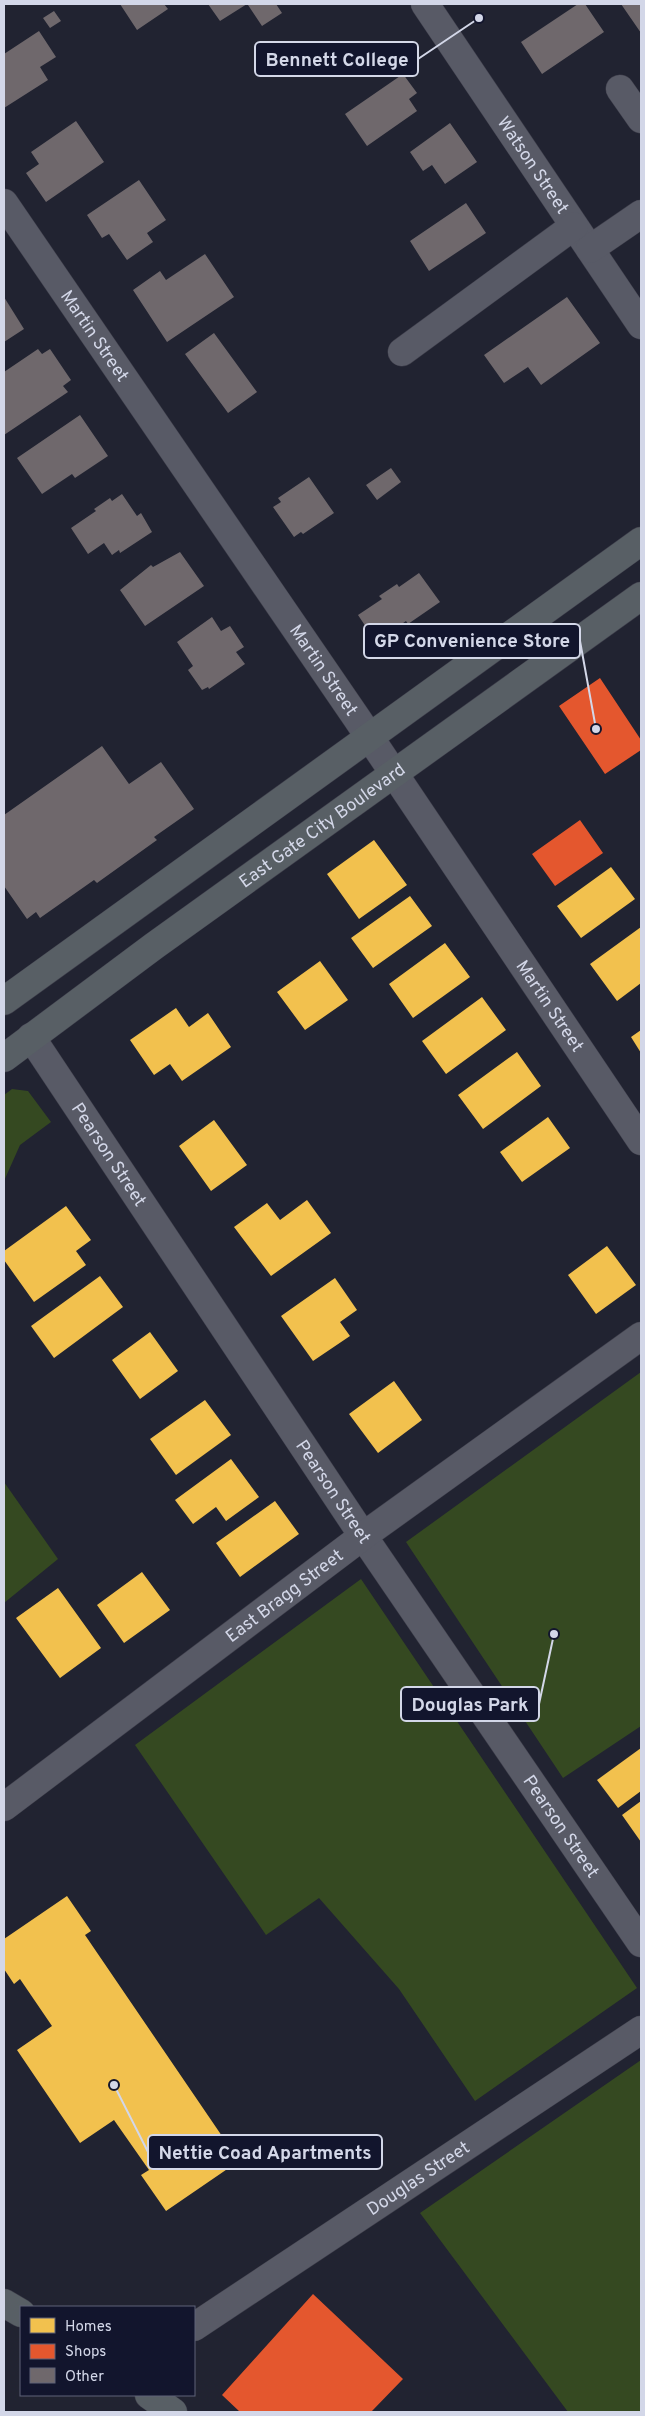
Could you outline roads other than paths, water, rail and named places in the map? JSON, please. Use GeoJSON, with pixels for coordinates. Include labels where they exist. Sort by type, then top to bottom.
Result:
{"type":"FeatureCollection","features":[{"type":"Feature","properties":{"kind":"main road"},"geometry":{"type":"LineString","coordinates":[[4,1001],[641,541]]}},
{"type":"Feature","properties":{"kind":"main road","name":"East Gate City Boulevard"},"geometry":{"type":"LineString","coordinates":[[4,1058],[641,596]]}},
{"type":"Feature","properties":{"kind":"main road"},"geometry":{"type":"LineString","coordinates":[[4,2303],[20,2312]]}},
{"type":"Feature","properties":{"kind":"main road"},"geometry":{"type":"LineString","coordinates":[[150,2396],[174,2412]]}},
{"type":"Feature","properties":{"kind":"street","name":"Watson Street"},"geometry":{"type":"LineString","coordinates":[[426,4],[641,325]]}},
{"type":"Feature","properties":{"kind":"street"},"geometry":{"type":"LineString","coordinates":[[620,88],[641,119]]}},
{"type":"Feature","properties":{"kind":"street","name":"Martin Street"},"geometry":{"type":"LineString","coordinates":[[4,203],[369,736],[641,1141]]}},
{"type":"Feature","properties":{"kind":"street"},"geometry":{"type":"LineString","coordinates":[[590,249],[641,214]]}},
{"type":"Feature","properties":{"kind":"street"},"geometry":{"type":"LineString","coordinates":[[402,352],[574,226]]}},
{"type":"Feature","properties":{"kind":"street","name":"Pearson Street"},"geometry":{"type":"LineString","coordinates":[[31,1038],[363,1536],[641,1943]]}},
{"type":"Feature","properties":{"kind":"street","name":"East Bragg Street"},"geometry":{"type":"LineString","coordinates":[[4,1807],[363,1536],[641,1336]]}},
{"type":"Feature","properties":{"kind":"street","name":"Douglas Street"},"geometry":{"type":"LineString","coordinates":[[195,2326],[641,2030]]}},
{"type":"Feature","properties":{"kind":"place","name":"Bennett College"},"geometry":{"type":"Point","coordinates":[479,18]}},
{"type":"Feature","properties":{"kind":"place","name":"GP Convenience Store"},"geometry":{"type":"Point","coordinates":[596,729]}},
{"type":"Feature","properties":{"kind":"place","name":"Douglas Park"},"geometry":{"type":"Point","coordinates":[554,1634]}},
{"type":"Feature","properties":{"kind":"place","name":"Nettie Coad Apartments"},"geometry":{"type":"Point","coordinates":[114,2085]}}]}
